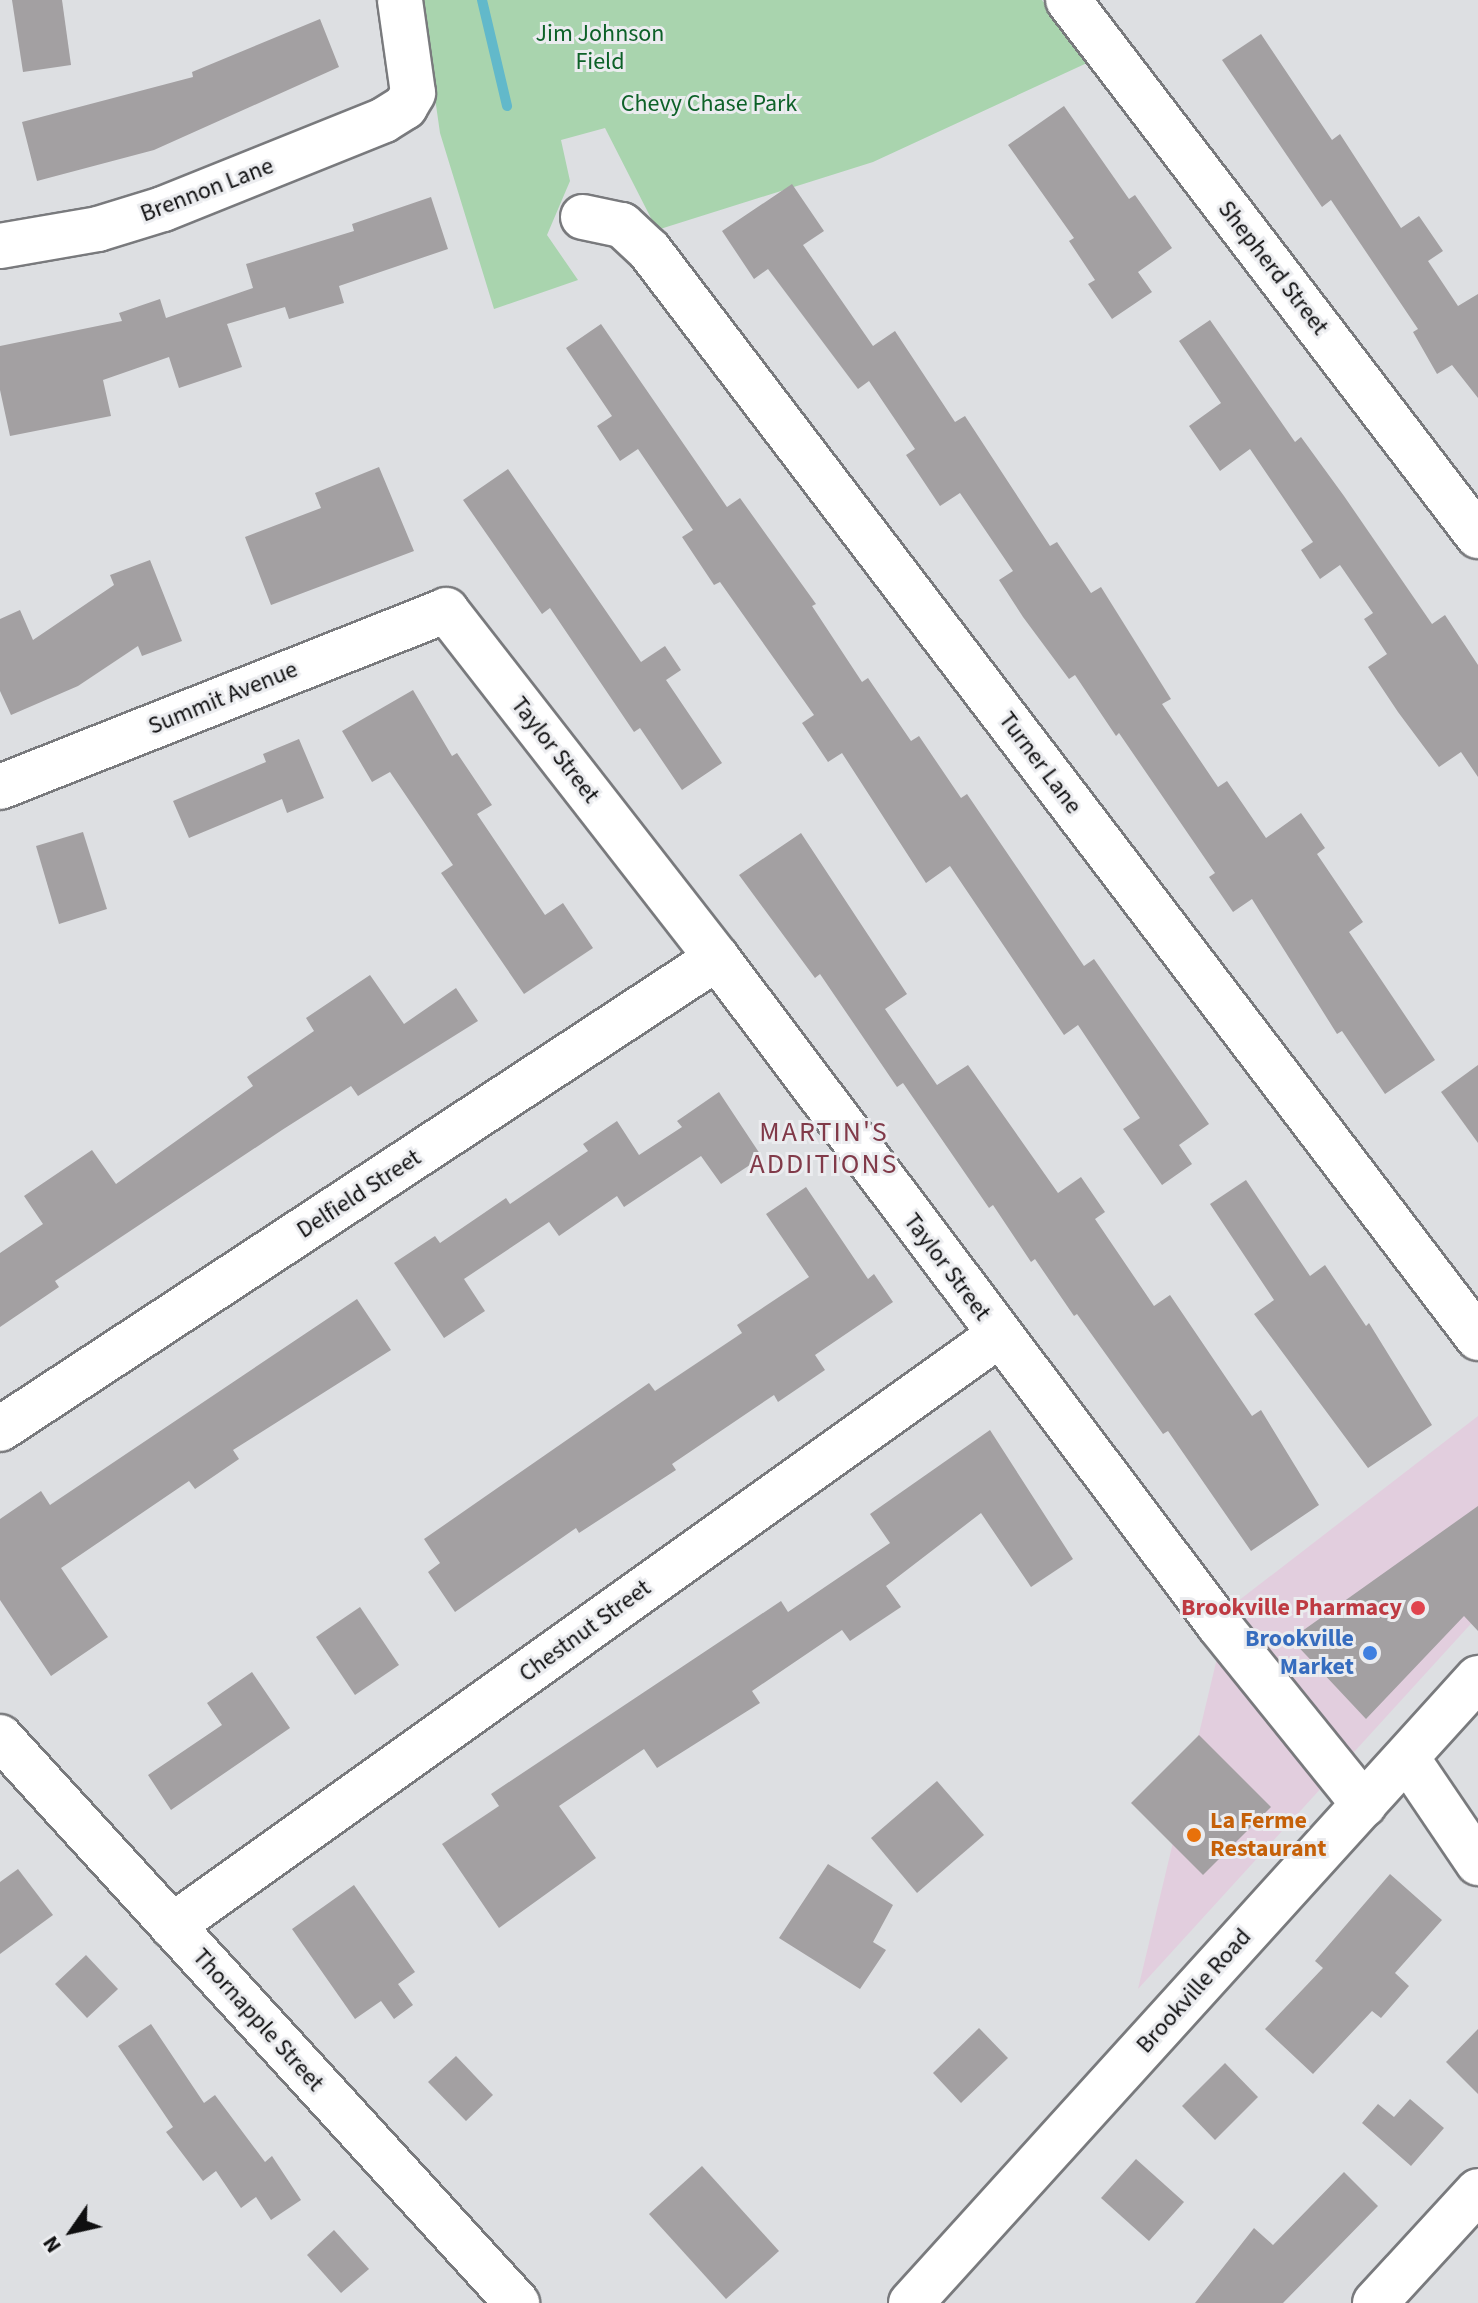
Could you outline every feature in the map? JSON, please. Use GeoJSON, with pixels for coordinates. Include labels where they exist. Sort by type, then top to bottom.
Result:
{"type":"FeatureCollection","features":[{"type":"Feature","properties":{"kind":"street","name":"Brennon Lane"},"geometry":{"type":"LineString","coordinates":[[0,246],[98,229],[163,209],[384,120],[405,107],[413,93],[400,0]]}},
{"type":"Feature","properties":{"kind":"street","name":"Shepherd Street"},"geometry":{"type":"LineString","coordinates":[[1068,0],[1478,536]]}},
{"type":"Feature","properties":{"kind":"street","name":"Turner Lane"},"geometry":{"type":"LineString","coordinates":[[583,217],[622,225],[649,250],[1478,1338]]}},
{"type":"Feature","properties":{"kind":"street","name":"Summit Avenue"},"geometry":{"type":"LineString","coordinates":[[0,787],[446,610]]}},
{"type":"Feature","properties":{"kind":"street","name":"Taylor Street"},"geometry":{"type":"LineString","coordinates":[[446,610],[717,958],[998,1336],[1240,1652],[1364,1805]]}},
{"type":"Feature","properties":{"kind":"street","name":"Delfield Street"},"geometry":{"type":"LineString","coordinates":[[0,1429],[717,958]]}},
{"type":"Feature","properties":{"kind":"street","name":"Chestnut Street"},"geometry":{"type":"LineString","coordinates":[[172,1926],[998,1336]]}},
{"type":"Feature","properties":{"kind":"street","name":"Brookville Road"},"geometry":{"type":"LineString","coordinates":[[911,2303],[1478,1678]]}},
{"type":"Feature","properties":{"kind":"street","name":"Thornapple Street"},"geometry":{"type":"LineString","coordinates":[[0,1737],[517,2303]]}},
{"type":"Feature","properties":{"kind":"street"},"geometry":{"type":"LineString","coordinates":[[1407,1758],[1478,1863]]}},
{"type":"Feature","properties":{"kind":"street"},"geometry":{"type":"LineString","coordinates":[[1375,2303],[1478,2191]]}},
{"type":"Feature","properties":{"kind":"shaded area"},"geometry":{"type":"Polygon","coordinates":[[[1478,1416],[1478,1616],[1138,1989],[1229,1608],[1478,1416]]]}},
{"type":"Feature","properties":{"kind":"green space","name":"Chevy Chase Park"},"geometry":{"type":"Polygon","coordinates":[[[421,0],[1042,0],[1087,63],[873,162],[657,230],[605,128],[561,140],[570,181],[547,235],[578,280],[494,309],[440,133],[421,0]]]}},
{"type":"Feature","properties":{"kind":"building"},"geometry":{"type":"Polygon","coordinates":[[[12,0],[62,0],[71,65],[23,72],[12,0]]]}},
{"type":"Feature","properties":{"kind":"building"},"geometry":{"type":"Polygon","coordinates":[[[320,19],[339,67],[154,150],[37,181],[22,122],[193,77],[192,72],[320,19]]]}},
{"type":"Feature","properties":{"kind":"building"},"geometry":{"type":"Polygon","coordinates":[[[1261,34],[1332,140],[1340,134],[1401,228],[1419,216],[1443,251],[1428,261],[1458,306],[1478,294],[1478,398],[1452,365],[1437,374],[1413,332],[1418,329],[1331,200],[1322,207],[1222,60],[1261,34]]]}},
{"type":"Feature","properties":{"kind":"building"},"geometry":{"type":"Polygon","coordinates":[[[1064,106],[1129,199],[1135,195],[1172,248],[1138,272],[1152,292],[1112,319],[1088,284],[1095,280],[1069,241],[1074,238],[1008,145],[1064,106]]]}},
{"type":"Feature","properties":{"kind":"building"},"geometry":{"type":"Polygon","coordinates":[[[792,184],[824,231],[803,245],[873,346],[895,331],[955,422],[965,416],[1050,546],[1057,542],[1091,593],[1101,587],[1171,699],[1162,704],[1218,787],[1227,781],[1266,838],[1301,813],[1325,848],[1317,854],[1363,922],[1349,932],[1435,1060],[1385,1094],[1342,1031],[1337,1034],[1252,899],[1233,912],[1209,877],[1215,873],[1119,733],[1116,736],[1075,675],[1069,679],[1023,617],[999,580],[1013,571],[960,493],[940,506],[906,455],[915,449],[869,381],[858,389],[768,269],[754,279],[722,231],[792,184]]]}},
{"type":"Feature","properties":{"kind":"building"},"geometry":{"type":"Polygon","coordinates":[[[431,197],[448,249],[339,286],[344,303],[289,319],[285,307],[227,324],[242,367],[179,388],[169,357],[103,380],[111,416],[10,436],[0,390],[0,346],[122,321],[119,313],[160,299],[166,318],[253,288],[246,264],[354,231],[352,224],[431,197]]]}},
{"type":"Feature","properties":{"kind":"building"},"geometry":{"type":"Polygon","coordinates":[[[1210,320],[1295,442],[1301,437],[1432,624],[1445,615],[1478,665],[1478,777],[1461,752],[1439,767],[1398,712],[1368,667],[1387,654],[1364,619],[1373,613],[1340,565],[1320,579],[1301,550],[1313,542],[1250,449],[1220,471],[1189,426],[1221,403],[1179,341],[1210,320]]]}},
{"type":"Feature","properties":{"kind":"building"},"geometry":{"type":"Polygon","coordinates":[[[601,324],[727,507],[740,498],[816,604],[812,606],[862,682],[868,678],[911,741],[919,736],[961,798],[967,794],[1084,966],[1094,959],[1209,1124],[1179,1145],[1192,1164],[1162,1185],[1123,1129],[1140,1118],[1078,1025],[1064,1035],[950,866],[926,883],[842,753],[828,762],[802,723],[814,715],[720,582],[714,585],[682,537],[693,530],[638,449],[620,461],[597,426],[612,416],[566,348],[601,324]]]}},
{"type":"Feature","properties":{"kind":"building"},"geometry":{"type":"Polygon","coordinates":[[[379,467],[414,551],[271,605],[245,537],[321,508],[315,493],[379,467]]]}},
{"type":"Feature","properties":{"kind":"building"},"geometry":{"type":"Polygon","coordinates":[[[508,469],[641,662],[665,646],[681,670],[666,680],[722,763],[682,790],[640,728],[634,732],[550,608],[542,614],[463,500],[508,469]]]}},
{"type":"Feature","properties":{"kind":"building"},"geometry":{"type":"Polygon","coordinates":[[[150,560],[182,641],[142,656],[138,646],[78,686],[11,715],[0,691],[0,619],[20,610],[33,640],[114,585],[110,575],[150,560]]]}},
{"type":"Feature","properties":{"kind":"building"},"geometry":{"type":"Polygon","coordinates":[[[413,690],[452,756],[457,753],[492,805],[477,814],[545,915],[563,903],[593,948],[524,994],[441,873],[453,865],[390,772],[372,782],[342,731],[413,690]]]}},
{"type":"Feature","properties":{"kind":"building"},"geometry":{"type":"Polygon","coordinates":[[[299,739],[324,798],[287,813],[282,799],[189,838],[173,801],[266,762],[263,754],[299,739]]]}},
{"type":"Feature","properties":{"kind":"building"},"geometry":{"type":"Polygon","coordinates":[[[83,832],[107,909],[59,924],[36,846],[83,832]]]}},
{"type":"Feature","properties":{"kind":"building"},"geometry":{"type":"Polygon","coordinates":[[[801,833],[907,994],[885,1009],[937,1085],[968,1065],[1058,1193],[1081,1177],[1105,1212],[1095,1219],[1154,1306],[1170,1295],[1252,1416],[1261,1410],[1319,1505],[1251,1551],[1168,1431],[1163,1434],[1035,1259],[1031,1262],[993,1205],[989,1208],[903,1083],[897,1087],[820,974],[815,978],[739,875],[801,833]]]}},
{"type":"Feature","properties":{"kind":"building"},"geometry":{"type":"Polygon","coordinates":[[[370,975],[404,1024],[456,988],[478,1021],[358,1096],[351,1086],[282,1130],[55,1281],[59,1287],[0,1327],[0,1253],[43,1224],[24,1196],[92,1150],[116,1184],[253,1086],[247,1077],[314,1031],[306,1018],[370,975]]]}},
{"type":"Feature","properties":{"kind":"building"},"geometry":{"type":"Polygon","coordinates":[[[1478,1065],[1478,1143],[1441,1092],[1478,1065]]]}},
{"type":"Feature","properties":{"kind":"building"},"geometry":{"type":"Polygon","coordinates":[[[719,1092],[762,1157],[721,1184],[701,1156],[624,1207],[617,1196],[559,1236],[549,1222],[464,1279],[485,1311],[444,1338],[394,1263],[435,1236],[440,1243],[506,1198],[510,1204],[588,1151],[583,1144],[617,1121],[639,1155],[682,1127],[677,1121],[719,1092]]]}},
{"type":"Feature","properties":{"kind":"building"},"geometry":{"type":"Polygon","coordinates":[[[1246,1180],[1310,1276],[1325,1265],[1366,1326],[1369,1323],[1432,1425],[1368,1468],[1254,1314],[1274,1300],[1210,1204],[1246,1180]]]}},
{"type":"Feature","properties":{"kind":"building"},"geometry":{"type":"Polygon","coordinates":[[[806,1187],[868,1279],[874,1274],[893,1302],[815,1355],[825,1370],[778,1402],[774,1395],[672,1464],[676,1470],[579,1533],[576,1528],[455,1612],[428,1572],[440,1563],[424,1539],[649,1383],[655,1391],[742,1333],[737,1325],[809,1277],[766,1214],[806,1187]]]}},
{"type":"Feature","properties":{"kind":"building"},"geometry":{"type":"Polygon","coordinates":[[[357,1299],[391,1350],[233,1450],[239,1459],[195,1489],[189,1481],[61,1568],[108,1637],[51,1676],[0,1600],[0,1519],[41,1491],[50,1505],[357,1299]]]}},
{"type":"Feature","properties":{"kind":"building"},"geometry":{"type":"Polygon","coordinates":[[[990,1430],[1073,1559],[1031,1587],[981,1513],[886,1586],[901,1607],[850,1641],[842,1630],[752,1691],[760,1703],[657,1768],[644,1749],[559,1806],[596,1858],[499,1928],[442,1844],[499,1806],[491,1794],[781,1601],[788,1612],[890,1543],[870,1514],[990,1430]]]}},
{"type":"Feature","properties":{"kind":"building"},"geometry":{"type":"Polygon","coordinates":[[[1478,1506],[1478,1631],[1464,1616],[1366,1719],[1291,1639],[1478,1506]]]}},
{"type":"Feature","properties":{"kind":"building"},"geometry":{"type":"Polygon","coordinates":[[[360,1607],[399,1665],[355,1695],[316,1637],[360,1607]]]}},
{"type":"Feature","properties":{"kind":"building"},"geometry":{"type":"Polygon","coordinates":[[[252,1672],[290,1728],[171,1810],[148,1775],[222,1725],[207,1703],[252,1672]]]}},
{"type":"Feature","properties":{"kind":"building"},"geometry":{"type":"Polygon","coordinates":[[[1199,1735],[1271,1807],[1203,1875],[1131,1803],[1199,1735]]]}},
{"type":"Feature","properties":{"kind":"building"},"geometry":{"type":"Polygon","coordinates":[[[937,1781],[984,1835],[917,1893],[871,1838],[937,1781]]]}},
{"type":"Feature","properties":{"kind":"building"},"geometry":{"type":"Polygon","coordinates":[[[828,1864],[893,1905],[873,1942],[886,1950],[860,1989],[779,1938],[828,1864]]]}},
{"type":"Feature","properties":{"kind":"building"},"geometry":{"type":"Polygon","coordinates":[[[18,1869],[53,1915],[0,1954],[0,1882],[18,1869]]]}},
{"type":"Feature","properties":{"kind":"building"},"geometry":{"type":"Polygon","coordinates":[[[1390,1874],[1442,1920],[1395,1973],[1409,1986],[1381,2018],[1372,2011],[1313,2074],[1265,2029],[1323,1968],[1315,1961],[1390,1874]]]}},
{"type":"Feature","properties":{"kind":"building"},"geometry":{"type":"Polygon","coordinates":[[[354,1885],[415,1972],[398,1984],[413,2005],[394,2019],[381,2001],[355,2019],[292,1929],[354,1885]]]}},
{"type":"Feature","properties":{"kind":"building"},"geometry":{"type":"Polygon","coordinates":[[[86,1955],[118,1989],[87,2018],[55,1984],[86,1955]]]}},
{"type":"Feature","properties":{"kind":"building"},"geometry":{"type":"Polygon","coordinates":[[[151,2024],[204,2103],[215,2095],[265,2162],[272,2156],[301,2200],[271,2220],[256,2197],[241,2208],[216,2171],[203,2181],[166,2132],[173,2127],[118,2046],[151,2024]]]}},
{"type":"Feature","properties":{"kind":"building"},"geometry":{"type":"Polygon","coordinates":[[[979,2028],[1008,2058],[961,2103],[933,2073],[979,2028]]]}},
{"type":"Feature","properties":{"kind":"building"},"geometry":{"type":"Polygon","coordinates":[[[1478,2029],[1478,2094],[1446,2062],[1478,2029]]]}},
{"type":"Feature","properties":{"kind":"building"},"geometry":{"type":"Polygon","coordinates":[[[456,2056],[493,2095],[466,2121],[428,2082],[456,2056]]]}},
{"type":"Feature","properties":{"kind":"building"},"geometry":{"type":"Polygon","coordinates":[[[1225,2063],[1258,2097],[1215,2140],[1182,2106],[1225,2063]]]}},
{"type":"Feature","properties":{"kind":"building"},"geometry":{"type":"Polygon","coordinates":[[[1410,2099],[1444,2128],[1411,2166],[1362,2123],[1378,2104],[1394,2117],[1410,2099]]]}},
{"type":"Feature","properties":{"kind":"building"},"geometry":{"type":"Polygon","coordinates":[[[1136,2159],[1184,2202],[1149,2241],[1101,2198],[1136,2159]]]}},
{"type":"Feature","properties":{"kind":"building"},"geometry":{"type":"Polygon","coordinates":[[[702,2166],[779,2251],[726,2299],[649,2214],[702,2166]]]}},
{"type":"Feature","properties":{"kind":"building"},"geometry":{"type":"Polygon","coordinates":[[[1344,2172],[1378,2206],[1283,2303],[1195,2303],[1254,2228],[1273,2245],[1344,2172]]]}},
{"type":"Feature","properties":{"kind":"building"},"geometry":{"type":"Polygon","coordinates":[[[334,2230],[369,2269],[341,2293],[307,2255],[334,2230]]]}},
{"type":"Feature","properties":{"kind":"waterway"},"geometry":{"type":"LineString","coordinates":[[482,0],[507,106]]}},
{"type":"Feature","properties":{"kind":"place","name":"Brookville Pharmacy"},"geometry":{"type":"Point","coordinates":[1418,1608]}},
{"type":"Feature","properties":{"kind":"place","name":"Brookville Market"},"geometry":{"type":"Point","coordinates":[1370,1653]}},
{"type":"Feature","properties":{"kind":"place","name":"La Ferme Restaurant"},"geometry":{"type":"Point","coordinates":[1194,1835]}},
{"type":"Feature","properties":{"kind":"district","name":"MARTIN'S ADDITIONS"},"geometry":{"type":"Point","coordinates":[824,1148]}},
{"type":"Feature","properties":{"kind":"park label","name":"Jim Johnson Field"},"geometry":{"type":"Point","coordinates":[600,48]}}]}
